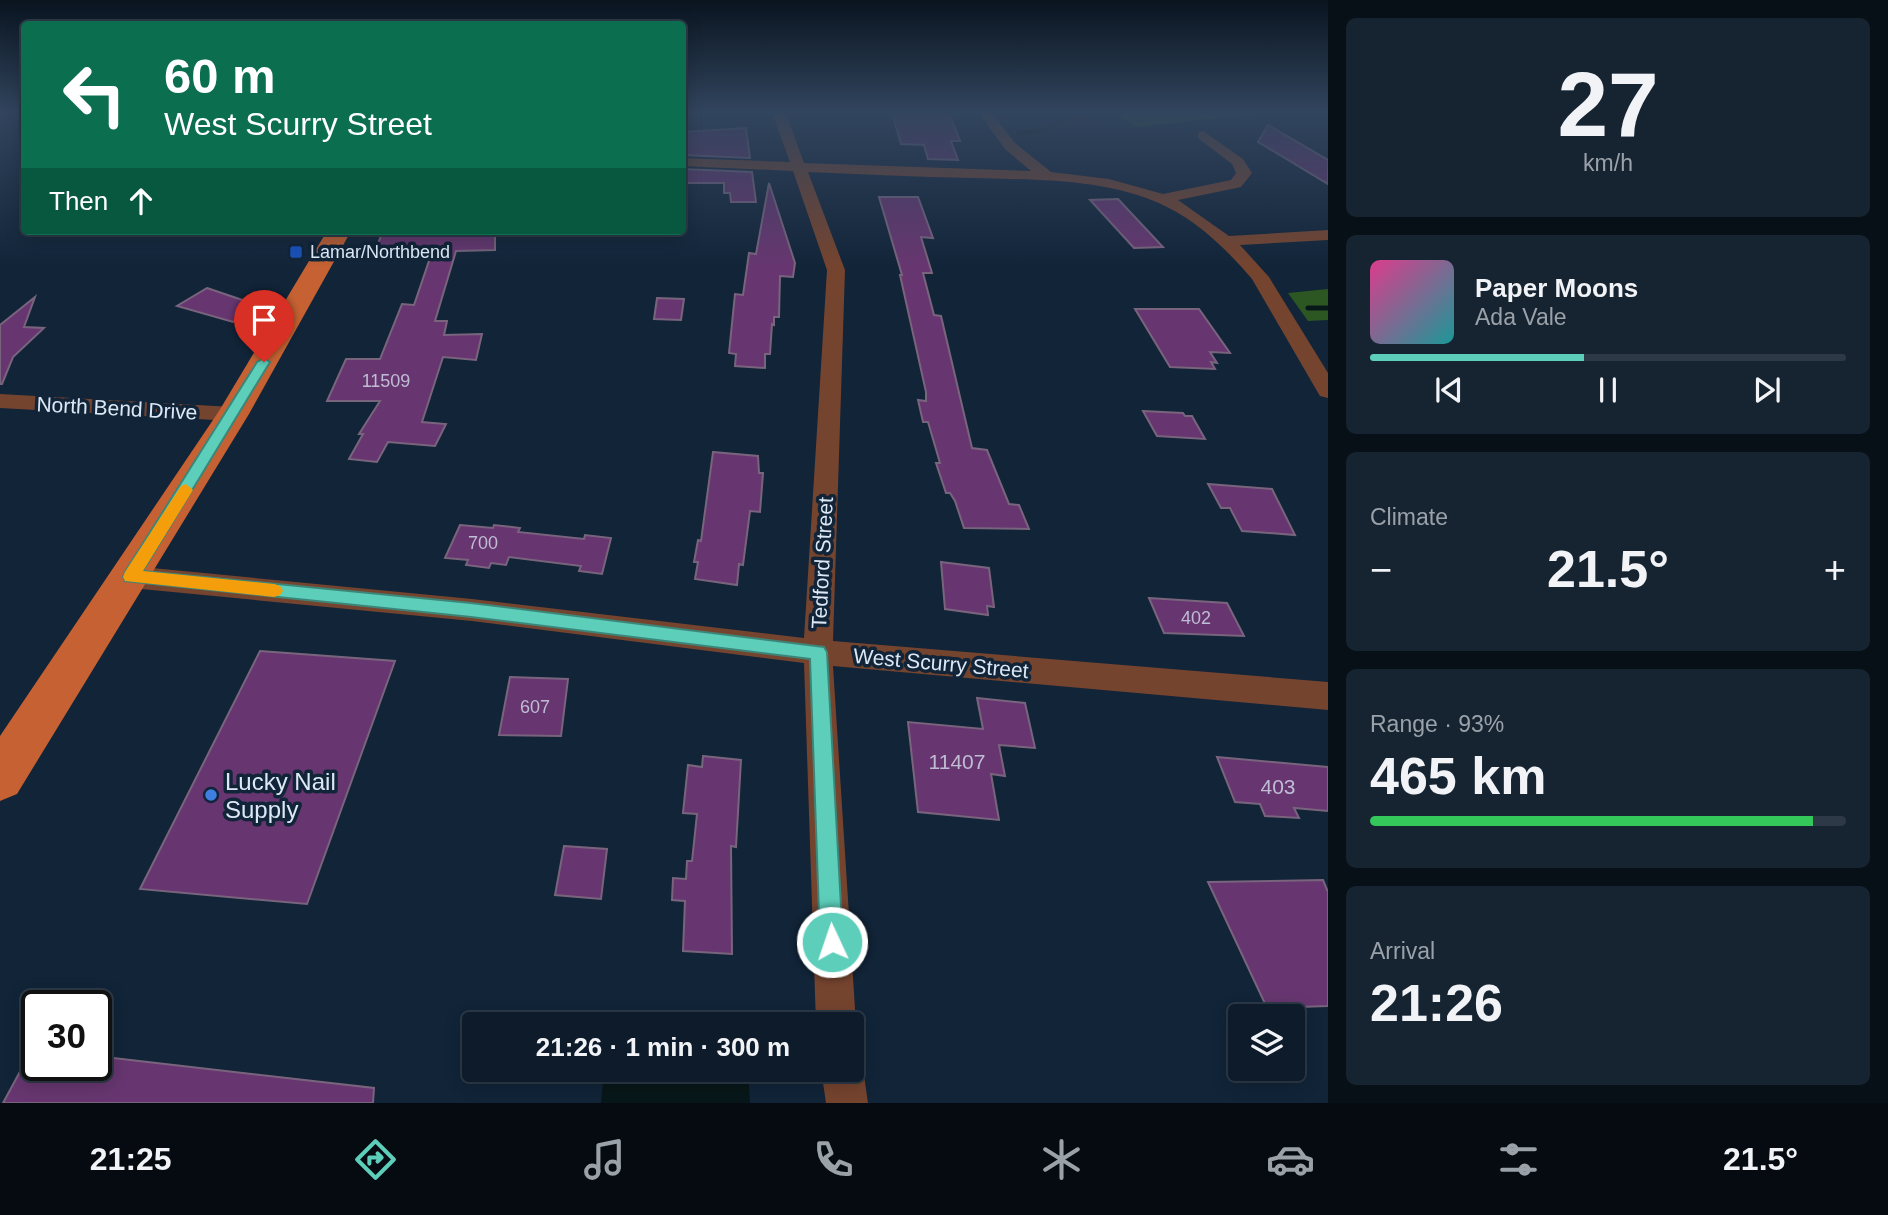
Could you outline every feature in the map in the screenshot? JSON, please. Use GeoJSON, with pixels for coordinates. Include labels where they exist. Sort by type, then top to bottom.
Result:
{"type":"FeatureCollection","features":[{"type":"Feature","properties":{"kind":"main road"},"geometry":{"type":"LineString","coordinates":[[0,778],[233,414],[337,235]]}},
{"type":"Feature","properties":{"kind":"street"},"geometry":{"type":"LineString","coordinates":[[740,164],[1047,177],[1113,185],[1162,199],[1226,241],[1260,277],[1326,385]]}},
{"type":"Feature","properties":{"kind":"street"},"geometry":{"type":"LineString","coordinates":[[1032,164],[1047,177]]}},
{"type":"Feature","properties":{"kind":"street"},"geometry":{"type":"LineString","coordinates":[[1162,199],[1236,184],[1244,173],[1239,164]]}},
{"type":"Feature","properties":{"kind":"street","name":"Tedford Street"},"geometry":{"type":"LineString","coordinates":[[799,167],[836,270],[818,652],[835,1012]]}},
{"type":"Feature","properties":{"kind":"street"},"geometry":{"type":"LineString","coordinates":[[1226,241],[1328,235]]}},
{"type":"Feature","properties":{"kind":"street","name":"North Bend Drive"},"geometry":{"type":"LineString","coordinates":[[0,401],[233,414]]}},
{"type":"Feature","properties":{"kind":"street","name":"West Scurry Street"},"geometry":{"type":"LineString","coordinates":[[131,577],[471,610],[818,652],[1328,696]]}},
{"type":"Feature","properties":{"kind":"street"},"geometry":{"type":"LineString","coordinates":[[844,1082],[847,1103]]}},
{"type":"Feature","properties":{"kind":"green space"},"geometry":{"type":"Polygon","coordinates":[[[1328,289],[1328,320],[1308,321],[1288,293],[1328,289]]]}},
{"type":"Feature","properties":{"kind":"shaded area"},"geometry":{"type":"Polygon","coordinates":[[[603,1082],[749,1082],[750,1103],[601,1103],[603,1082]]]}},
{"type":"Feature","properties":{"kind":"building"},"geometry":{"type":"Polygon","coordinates":[[[1295,164],[1328,164],[1328,184],[1295,164]]]}},
{"type":"Feature","properties":{"kind":"building"},"geometry":{"type":"Polygon","coordinates":[[[686,169],[752,172],[756,202],[731,202],[730,193],[724,193],[724,183],[686,183],[686,169]]]}},
{"type":"Feature","properties":{"kind":"building"},"geometry":{"type":"Polygon","coordinates":[[[769,183],[795,263],[793,277],[780,276],[779,317],[774,317],[774,325],[772,324],[770,354],[765,354],[765,368],[735,366],[736,354],[729,353],[735,294],[743,295],[749,253],[756,254],[769,183]]]}},
{"type":"Feature","properties":{"kind":"building"},"geometry":{"type":"Polygon","coordinates":[[[879,197],[918,197],[933,238],[921,237],[932,273],[923,273],[934,315],[941,316],[972,448],[987,450],[1009,504],[1019,505],[1029,529],[964,528],[955,501],[950,493],[946,493],[936,463],[940,463],[928,422],[923,422],[918,400],[926,401],[926,392],[902,275],[879,197]]]}},
{"type":"Feature","properties":{"kind":"building"},"geometry":{"type":"Polygon","coordinates":[[[1118,199],[1163,247],[1134,248],[1090,200],[1118,199]]]}},
{"type":"Feature","properties":{"kind":"building"},"geometry":{"type":"Polygon","coordinates":[[[381,235],[495,235],[495,250],[456,251],[435,321],[447,321],[444,335],[482,334],[476,360],[443,357],[422,422],[446,424],[435,446],[388,442],[377,462],[349,459],[363,434],[359,434],[380,401],[327,401],[346,359],[380,359],[402,304],[414,305],[432,252],[374,253],[381,235]]]}},
{"type":"Feature","properties":{"kind":"building"},"geometry":{"type":"Polygon","coordinates":[[[207,288],[257,305],[233,322],[177,306],[207,288]]]}},
{"type":"Feature","properties":{"kind":"building"},"geometry":{"type":"Polygon","coordinates":[[[35,297],[24,327],[44,328],[13,357],[0,384],[0,325],[35,297]]]}},
{"type":"Feature","properties":{"kind":"building"},"geometry":{"type":"Polygon","coordinates":[[[657,298],[684,299],[681,320],[654,319],[657,298]]]}},
{"type":"Feature","properties":{"kind":"building"},"geometry":{"type":"Polygon","coordinates":[[[1135,309],[1199,309],[1230,353],[1210,352],[1217,363],[1211,362],[1215,369],[1170,367],[1135,309]]]}},
{"type":"Feature","properties":{"kind":"building"},"geometry":{"type":"Polygon","coordinates":[[[1143,411],[1192,416],[1205,439],[1157,436],[1143,411]]]}},
{"type":"Feature","properties":{"kind":"building"},"geometry":{"type":"Polygon","coordinates":[[[713,452],[758,456],[759,473],[763,473],[760,512],[750,511],[743,565],[739,564],[737,585],[695,579],[698,562],[694,562],[698,540],[701,541],[713,452]]]}},
{"type":"Feature","properties":{"kind":"building"},"geometry":{"type":"Polygon","coordinates":[[[1208,484],[1272,489],[1295,535],[1242,531],[1230,508],[1221,508],[1208,484]]]}},
{"type":"Feature","properties":{"kind":"building"},"geometry":{"type":"Polygon","coordinates":[[[460,525],[493,528],[494,525],[520,528],[518,532],[584,539],[585,535],[611,538],[602,574],[579,571],[581,566],[509,557],[506,565],[491,563],[489,568],[466,565],[468,560],[445,558],[460,525]]]}},
{"type":"Feature","properties":{"kind":"building"},"geometry":{"type":"Polygon","coordinates":[[[941,562],[989,568],[994,607],[987,606],[988,615],[945,609],[941,562]]]}},
{"type":"Feature","properties":{"kind":"building"},"geometry":{"type":"Polygon","coordinates":[[[1149,598],[1227,603],[1244,636],[1164,633],[1149,598]]]}},
{"type":"Feature","properties":{"kind":"building"},"geometry":{"type":"Polygon","coordinates":[[[260,651],[395,661],[307,904],[140,889],[260,651]]]}},
{"type":"Feature","properties":{"kind":"building"},"geometry":{"type":"Polygon","coordinates":[[[510,677],[568,679],[561,736],[499,735],[510,677]]]}},
{"type":"Feature","properties":{"kind":"building"},"geometry":{"type":"Polygon","coordinates":[[[977,698],[1025,703],[1035,748],[999,745],[1005,776],[991,774],[999,820],[918,812],[908,722],[983,729],[977,698]]]}},
{"type":"Feature","properties":{"kind":"building"},"geometry":{"type":"Polygon","coordinates":[[[703,756],[741,760],[736,847],[731,846],[732,954],[683,951],[685,901],[672,900],[673,878],[686,879],[687,861],[692,861],[697,814],[683,813],[688,765],[702,767],[703,756]]]}},
{"type":"Feature","properties":{"kind":"building"},"geometry":{"type":"Polygon","coordinates":[[[1217,757],[1328,767],[1328,811],[1294,808],[1299,818],[1265,816],[1260,804],[1235,802],[1217,757]]]}},
{"type":"Feature","properties":{"kind":"building"},"geometry":{"type":"Polygon","coordinates":[[[564,846],[607,849],[601,899],[555,895],[564,846]]]}},
{"type":"Feature","properties":{"kind":"building"},"geometry":{"type":"Polygon","coordinates":[[[1323,880],[1328,892],[1328,1006],[1265,1004],[1208,882],[1323,880]]]}},
{"type":"Feature","properties":{"kind":"building"},"geometry":{"type":"Polygon","coordinates":[[[112,1058],[374,1088],[373,1103],[3,1103],[21,1070],[21,1081],[112,1081],[112,1058]]]}},
{"type":"Feature","properties":{"kind":"waterway"},"geometry":{"type":"LineString","coordinates":[[1308,308],[1328,308]]}},
{"type":"Feature","properties":{"kind":"slow traffic"},"geometry":{"type":"LineString","coordinates":[[186,490],[131,577],[274,591]]}},
{"type":"Feature","properties":{"kind":"place","name":"Lamar/Northbend"},"geometry":{"type":"Point","coordinates":[296,252]}},
{"type":"Feature","properties":{"kind":"place","name":"Lucky Nail Supply"},"geometry":{"type":"Point","coordinates":[211,795]}},
{"type":"Feature","properties":{"kind":"route"},"geometry":{"type":"LineString","coordinates":[[264,362],[131,577],[471,610],[818,652],[832,942]]}}]}
